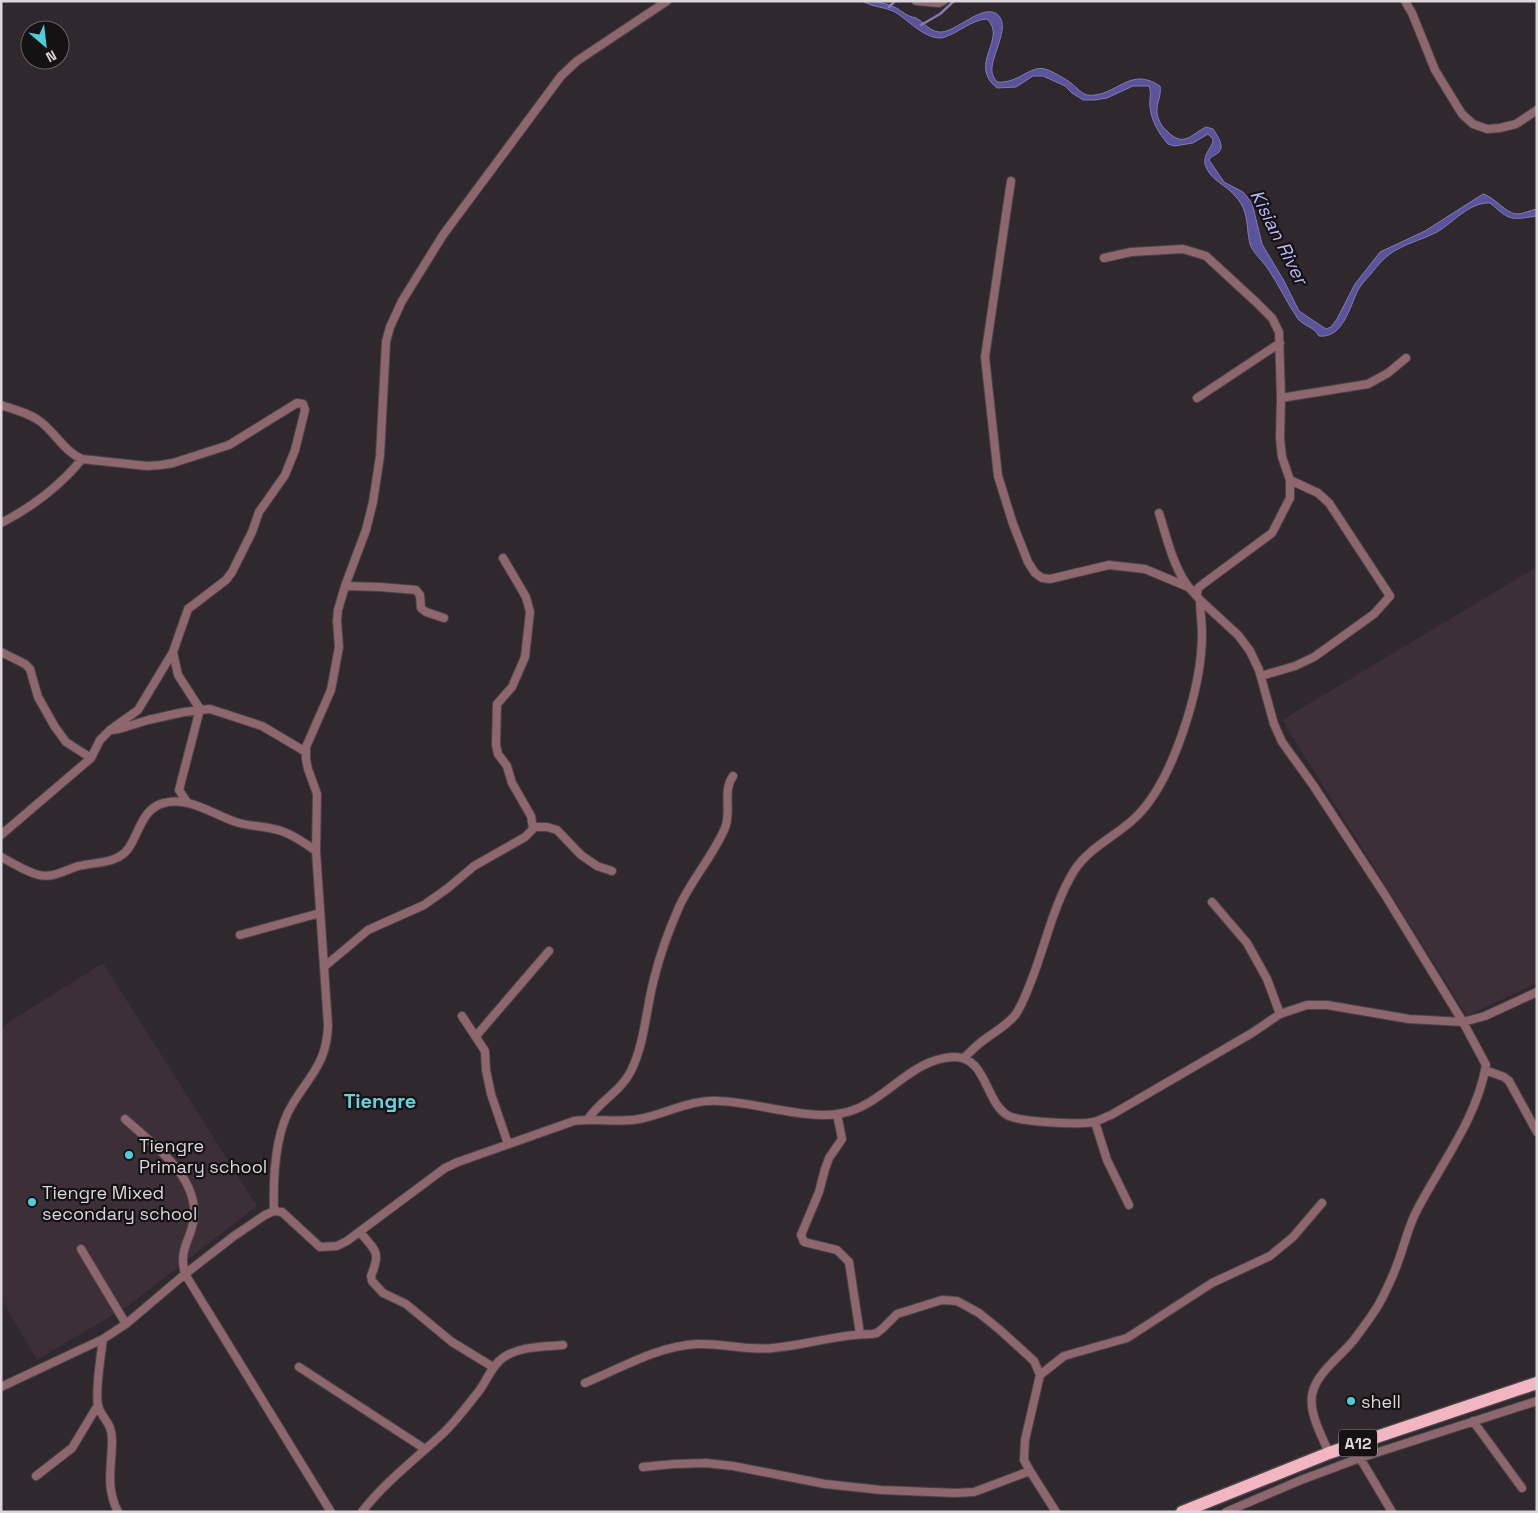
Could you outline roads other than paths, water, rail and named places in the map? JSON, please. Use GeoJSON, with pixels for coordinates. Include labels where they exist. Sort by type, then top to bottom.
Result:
{"type":"FeatureCollection","features":[{"type":"Feature","properties":{"kind":"highway","name":"A12"},"geometry":{"type":"LineString","coordinates":[[1182,1512],[1217,1496],[1329,1453],[1537,1384]]}},
{"type":"Feature","properties":{"kind":"street"},"geometry":{"type":"LineString","coordinates":[[274,1211],[276,1156],[283,1130],[291,1106],[317,1069],[328,1040],[316,851],[317,794],[308,769],[306,752],[334,677],[339,647],[338,610],[366,530],[373,502],[380,456],[386,342],[390,327],[402,301],[444,235],[561,76],[577,61],[666,1]]}},
{"type":"Feature","properties":{"kind":"street"},"geometry":{"type":"LineString","coordinates":[[916,1],[938,3],[943,1]]}},
{"type":"Feature","properties":{"kind":"street"},"geometry":{"type":"LineString","coordinates":[[1405,1],[1412,13],[1435,70],[1462,114],[1473,124],[1487,129],[1500,128],[1516,124],[1537,110]]}},
{"type":"Feature","properties":{"kind":"street"},"geometry":{"type":"LineString","coordinates":[[1011,180],[985,357],[998,476],[1013,524],[1028,562],[1035,574],[1042,578],[1050,579],[1109,565],[1145,569],[1188,587]]}},
{"type":"Feature","properties":{"kind":"street"},"geometry":{"type":"LineString","coordinates":[[964,1058],[1016,1015],[1024,1001],[1039,963],[1052,921],[1075,869],[1088,854],[1137,816],[1146,806],[1173,759],[1195,690],[1202,635],[1198,588],[1272,533],[1290,498],[1290,480],[1282,457],[1280,438],[1279,332],[1272,318],[1232,278],[1206,256],[1183,249],[1131,252],[1104,258]]}},
{"type":"Feature","properties":{"kind":"street"},"geometry":{"type":"LineString","coordinates":[[1197,398],[1280,343]]}},
{"type":"Feature","properties":{"kind":"street"},"geometry":{"type":"LineString","coordinates":[[1281,398],[1368,384],[1388,373],[1406,358]]}},
{"type":"Feature","properties":{"kind":"street"},"geometry":{"type":"LineString","coordinates":[[1,405],[29,415],[41,422],[74,456],[82,460],[147,466],[161,466],[173,463],[229,445],[297,403],[303,404],[304,410],[295,450],[285,475],[259,512],[252,532],[230,577],[188,609],[173,652],[138,710],[110,730],[100,740],[91,758],[1,835]]}},
{"type":"Feature","properties":{"kind":"street"},"geometry":{"type":"LineString","coordinates":[[1,523],[15,516],[58,484],[82,460]]}},
{"type":"Feature","properties":{"kind":"street"},"geometry":{"type":"LineString","coordinates":[[1261,676],[1295,666],[1314,657],[1374,614],[1390,596],[1329,503],[1318,493],[1290,480]]}},
{"type":"Feature","properties":{"kind":"street"},"geometry":{"type":"LineString","coordinates":[[1159,513],[1180,572],[1188,587],[1238,634],[1250,651],[1261,676],[1274,724],[1282,742],[1313,785],[1385,895],[1463,1022],[1484,1060],[1485,1070],[1481,1085],[1469,1114],[1410,1225],[1398,1263],[1379,1304],[1352,1341],[1317,1381],[1312,1395],[1312,1406],[1329,1453]]}},
{"type":"Feature","properties":{"kind":"street"},"geometry":{"type":"LineString","coordinates":[[324,967],[368,930],[424,905],[474,866],[530,834],[534,827],[531,816],[512,783],[507,766],[498,754],[496,745],[497,704],[512,687],[523,663],[528,638],[530,612],[526,597],[503,558]]}},
{"type":"Feature","properties":{"kind":"street"},"geometry":{"type":"LineString","coordinates":[[345,586],[416,590],[420,595],[421,608],[426,612],[444,618]]}},
{"type":"Feature","properties":{"kind":"street"},"geometry":{"type":"LineString","coordinates":[[1,652],[25,664],[30,669],[38,697],[55,727],[66,742],[91,758]]}},
{"type":"Feature","properties":{"kind":"street"},"geometry":{"type":"LineString","coordinates":[[173,652],[178,675],[200,709],[179,790],[187,802]]}},
{"type":"Feature","properties":{"kind":"street"},"geometry":{"type":"LineString","coordinates":[[110,730],[200,709],[210,709],[262,726],[306,752]]}},
{"type":"Feature","properties":{"kind":"street"},"geometry":{"type":"LineString","coordinates":[[588,1119],[594,1110],[624,1082],[631,1070],[640,1046],[654,977],[666,940],[680,905],[717,845],[726,825],[727,786],[733,776]]}},
{"type":"Feature","properties":{"kind":"street"},"geometry":{"type":"LineString","coordinates":[[1,857],[32,873],[50,876],[56,876],[79,866],[110,861],[128,848],[138,827],[154,807],[176,801],[187,802],[238,822],[285,832],[316,851]]}},
{"type":"Feature","properties":{"kind":"street"},"geometry":{"type":"LineString","coordinates":[[534,827],[547,827],[557,830],[581,855],[597,866],[612,871]]}},
{"type":"Feature","properties":{"kind":"street"},"geometry":{"type":"LineString","coordinates":[[1212,902],[1248,942],[1267,979],[1280,1014]]}},
{"type":"Feature","properties":{"kind":"street"},"geometry":{"type":"LineString","coordinates":[[240,936],[320,913]]}},
{"type":"Feature","properties":{"kind":"street"},"geometry":{"type":"LineString","coordinates":[[476,1036],[549,952]]}},
{"type":"Feature","properties":{"kind":"street"},"geometry":{"type":"LineString","coordinates":[[1,1387],[103,1339],[126,1324],[234,1236],[265,1215],[274,1211],[282,1212],[320,1247],[337,1246],[360,1232],[445,1168],[562,1124],[588,1119],[622,1121],[639,1119],[697,1102],[718,1100],[805,1113],[844,1113],[860,1107],[916,1070],[932,1062],[954,1057],[964,1058],[972,1063],[979,1071],[999,1108],[1008,1116],[1019,1120],[1080,1124],[1095,1122],[1111,1115],[1252,1033],[1280,1014],[1307,1006],[1326,1005],[1409,1018],[1463,1022],[1485,1016],[1537,992]]}},
{"type":"Feature","properties":{"kind":"street"},"geometry":{"type":"LineString","coordinates":[[462,1016],[485,1051],[486,1070],[491,1094],[508,1144]]}},
{"type":"Feature","properties":{"kind":"street"},"geometry":{"type":"LineString","coordinates":[[1485,1070],[1504,1077],[1509,1081],[1537,1132]]}},
{"type":"Feature","properties":{"kind":"street"},"geometry":{"type":"LineString","coordinates":[[837,1114],[842,1139],[829,1158],[820,1192],[801,1235],[804,1242],[837,1250],[849,1262],[860,1334]]}},
{"type":"Feature","properties":{"kind":"street"},"geometry":{"type":"LineString","coordinates":[[125,1118],[170,1161],[182,1176],[190,1193],[194,1218],[182,1253],[185,1274],[332,1512]]}},
{"type":"Feature","properties":{"kind":"street"},"geometry":{"type":"LineString","coordinates":[[1095,1122],[1107,1160],[1129,1205]]}},
{"type":"Feature","properties":{"kind":"street"},"geometry":{"type":"LineString","coordinates":[[1040,1375],[1064,1356],[1127,1338],[1212,1283],[1270,1256],[1293,1237],[1322,1203]]}},
{"type":"Feature","properties":{"kind":"street"},"geometry":{"type":"LineString","coordinates":[[360,1232],[377,1254],[377,1262],[371,1276],[374,1285],[383,1293],[411,1308],[452,1342],[493,1367]]}},
{"type":"Feature","properties":{"kind":"street"},"geometry":{"type":"LineString","coordinates":[[81,1249],[126,1324]]}},
{"type":"Feature","properties":{"kind":"street"},"geometry":{"type":"LineString","coordinates":[[585,1383],[652,1354],[675,1347],[696,1344],[772,1348],[877,1333],[897,1314],[909,1309],[942,1300],[957,1301],[979,1313],[1034,1360],[1040,1375],[1023,1451],[1024,1460],[1056,1512]]}},
{"type":"Feature","properties":{"kind":"street"},"geometry":{"type":"LineString","coordinates":[[36,1476],[72,1448],[98,1405],[103,1339]]}},
{"type":"Feature","properties":{"kind":"street"},"geometry":{"type":"LineString","coordinates":[[362,1512],[370,1501],[460,1415],[488,1379],[498,1361],[516,1351],[563,1345]]}},
{"type":"Feature","properties":{"kind":"street"},"geometry":{"type":"LineString","coordinates":[[299,1367],[425,1449]]}},
{"type":"Feature","properties":{"kind":"street"},"geometry":{"type":"LineString","coordinates":[[1226,1512],[1301,1480],[1360,1458],[1537,1401]]}},
{"type":"Feature","properties":{"kind":"street"},"geometry":{"type":"LineString","coordinates":[[98,1405],[111,1429],[110,1488],[111,1497],[118,1512]]}},
{"type":"Feature","properties":{"kind":"street"},"geometry":{"type":"LineString","coordinates":[[1473,1422],[1522,1488]]}},
{"type":"Feature","properties":{"kind":"street"},"geometry":{"type":"LineString","coordinates":[[1360,1458],[1392,1512]]}},
{"type":"Feature","properties":{"kind":"street"},"geometry":{"type":"LineString","coordinates":[[644,1467],[706,1463],[732,1466],[825,1484],[881,1490],[955,1493],[974,1492],[1030,1471]]}},
{"type":"Feature","properties":{"kind":"waterway","name":"Kisian River"},"geometry":{"type":"LineString","coordinates":[[889,7],[895,1]]}},
{"type":"Feature","properties":{"kind":"waterway"},"geometry":{"type":"LineString","coordinates":[[921,25],[940,14],[954,1]]}},
{"type":"Feature","properties":{"kind":"place","name":"Tiengre Primary school"},"geometry":{"type":"Point","coordinates":[129,1155]}},
{"type":"Feature","properties":{"kind":"place","name":"Tiengre Mixed secondary school"},"geometry":{"type":"Point","coordinates":[32,1202]}},
{"type":"Feature","properties":{"kind":"place","name":"shell"},"geometry":{"type":"Point","coordinates":[1351,1401]}},
{"type":"Feature","properties":{"kind":"district","name":"Tiengre"},"geometry":{"type":"Point","coordinates":[380,1101]}}]}
